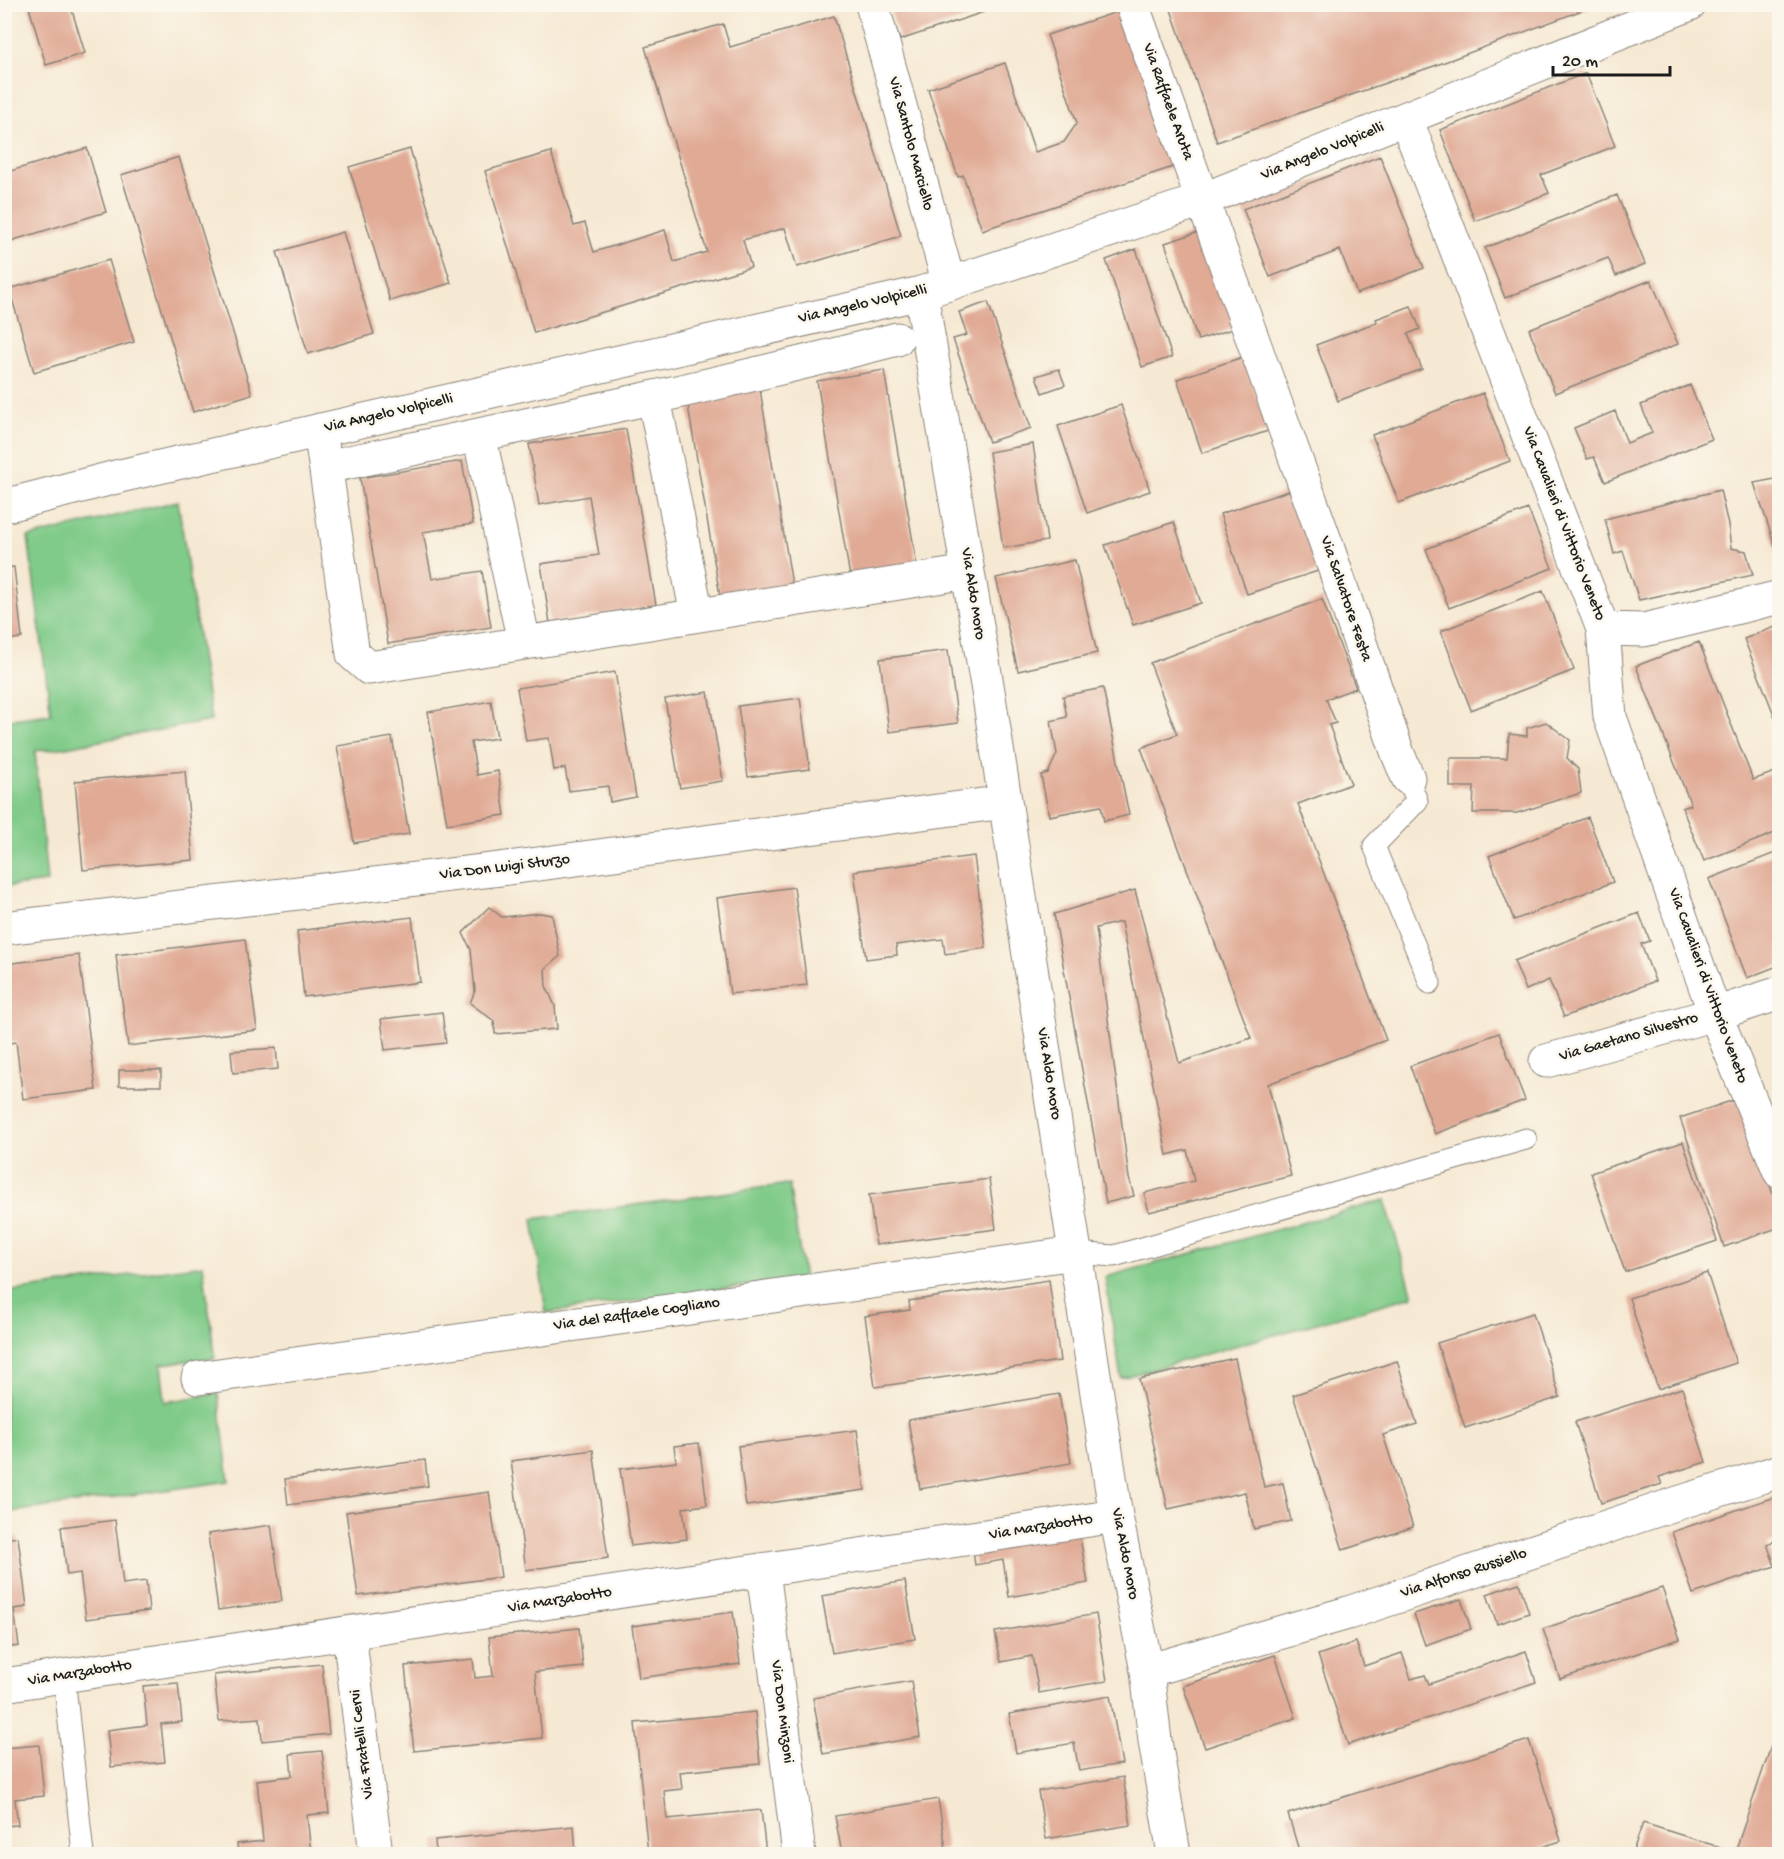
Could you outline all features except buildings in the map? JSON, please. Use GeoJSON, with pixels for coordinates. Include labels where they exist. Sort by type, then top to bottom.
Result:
{"type":"FeatureCollection","features":[{"type":"Feature","properties":{"kind":"street","name":"Via Santolo Marciello"},"geometry":{"type":"LineString","coordinates":[[872,4],[935,288]]}},
{"type":"Feature","properties":{"kind":"street","name":"Via Raffaele Aruta"},"geometry":{"type":"LineString","coordinates":[[1132,4],[1202,200]]}},
{"type":"Feature","properties":{"kind":"street","name":"Via Angelo Volpicelli"},"geometry":{"type":"LineString","coordinates":[[4,506],[120,476],[935,288],[1202,200],[1406,120],[1649,13],[1690,4]]}},
{"type":"Feature","properties":{"kind":"street","name":"Via Cavalieri di Vittorio Veneto"},"geometry":{"type":"LineString","coordinates":[[1406,120],[1603,629],[1610,717],[1715,1014],[1779,1172]]}},
{"type":"Feature","properties":{"kind":"street","name":"Via Salvatore Festa"},"geometry":{"type":"LineString","coordinates":[[1202,200],[1408,778]]}},
{"type":"Feature","properties":{"kind":"street","name":"Via Aldo Moro"},"geometry":{"type":"LineString","coordinates":[[935,288],[968,572],[1116,1516],[1147,1671],[1155,1741],[1174,1854]]}},
{"type":"Feature","properties":{"kind":"street"},"geometry":{"type":"LineString","coordinates":[[326,467],[654,398],[897,339]]}},
{"type":"Feature","properties":{"kind":"street"},"geometry":{"type":"LineString","coordinates":[[654,398],[697,615]]}},
{"type":"Feature","properties":{"kind":"street"},"geometry":{"type":"LineString","coordinates":[[320,430],[353,654],[369,668],[968,572]]}},
{"type":"Feature","properties":{"kind":"street"},"geometry":{"type":"LineString","coordinates":[[479,435],[524,642]]}},
{"type":"Feature","properties":{"kind":"street"},"geometry":{"type":"LineString","coordinates":[[1603,629],[1644,630],[1779,597]]}},
{"type":"Feature","properties":{"kind":"street","name":"Via Don Luigi Sturzo"},"geometry":{"type":"LineString","coordinates":[[4,928],[500,869],[1005,802]]}},
{"type":"Feature","properties":{"kind":"street","name":"Via Gaetano Silvestro"},"geometry":{"type":"LineString","coordinates":[[1546,1061],[1715,1014],[1779,993]]}},
{"type":"Feature","properties":{"kind":"street","name":"Via del Raffaele Cogliano"},"geometry":{"type":"LineString","coordinates":[[198,1378],[1075,1253]]}},
{"type":"Feature","properties":{"kind":"street","name":"Via Alfonso Russiello"},"geometry":{"type":"LineString","coordinates":[[1147,1671],[1348,1613],[1779,1471]]}},
{"type":"Feature","properties":{"kind":"street","name":"Via Marzabotto"},"geometry":{"type":"LineString","coordinates":[[4,1685],[1116,1516]]}},
{"type":"Feature","properties":{"kind":"street","name":"Via Don Minzoni"},"geometry":{"type":"LineString","coordinates":[[764,1570],[799,1854]]}},
{"type":"Feature","properties":{"kind":"street","name":"Via Fratelli Cervi"},"geometry":{"type":"LineString","coordinates":[[349,1633],[376,1854]]}},
{"type":"Feature","properties":{"kind":"lane","name":"Via Salvatore Festa"},"geometry":{"type":"LineString","coordinates":[[1408,778],[1417,801],[1374,846],[1430,983]]}},
{"type":"Feature","properties":{"kind":"lane"},"geometry":{"type":"LineString","coordinates":[[1075,1253],[1114,1256],[1526,1139]]}},
{"type":"Feature","properties":{"kind":"lane"},"geometry":{"type":"LineString","coordinates":[[64,1676],[83,1854]]}},
{"type":"Feature","properties":{"kind":"green space"},"geometry":{"type":"Polygon","coordinates":[[[178,501],[211,721],[35,751],[47,882],[5,887],[5,720],[51,714],[28,537],[178,501]]]}},
{"type":"Feature","properties":{"kind":"green space"},"geometry":{"type":"Polygon","coordinates":[[[789,1184],[804,1278],[546,1313],[533,1219],[789,1184]]]}},
{"type":"Feature","properties":{"kind":"green space"},"geometry":{"type":"Polygon","coordinates":[[[1385,1200],[1413,1296],[1121,1378],[1105,1277],[1385,1200]]]}},
{"type":"Feature","properties":{"kind":"green space"},"geometry":{"type":"Polygon","coordinates":[[[203,1265],[215,1358],[161,1364],[165,1402],[218,1393],[229,1481],[5,1513],[5,1292],[203,1265]]]}}]}
